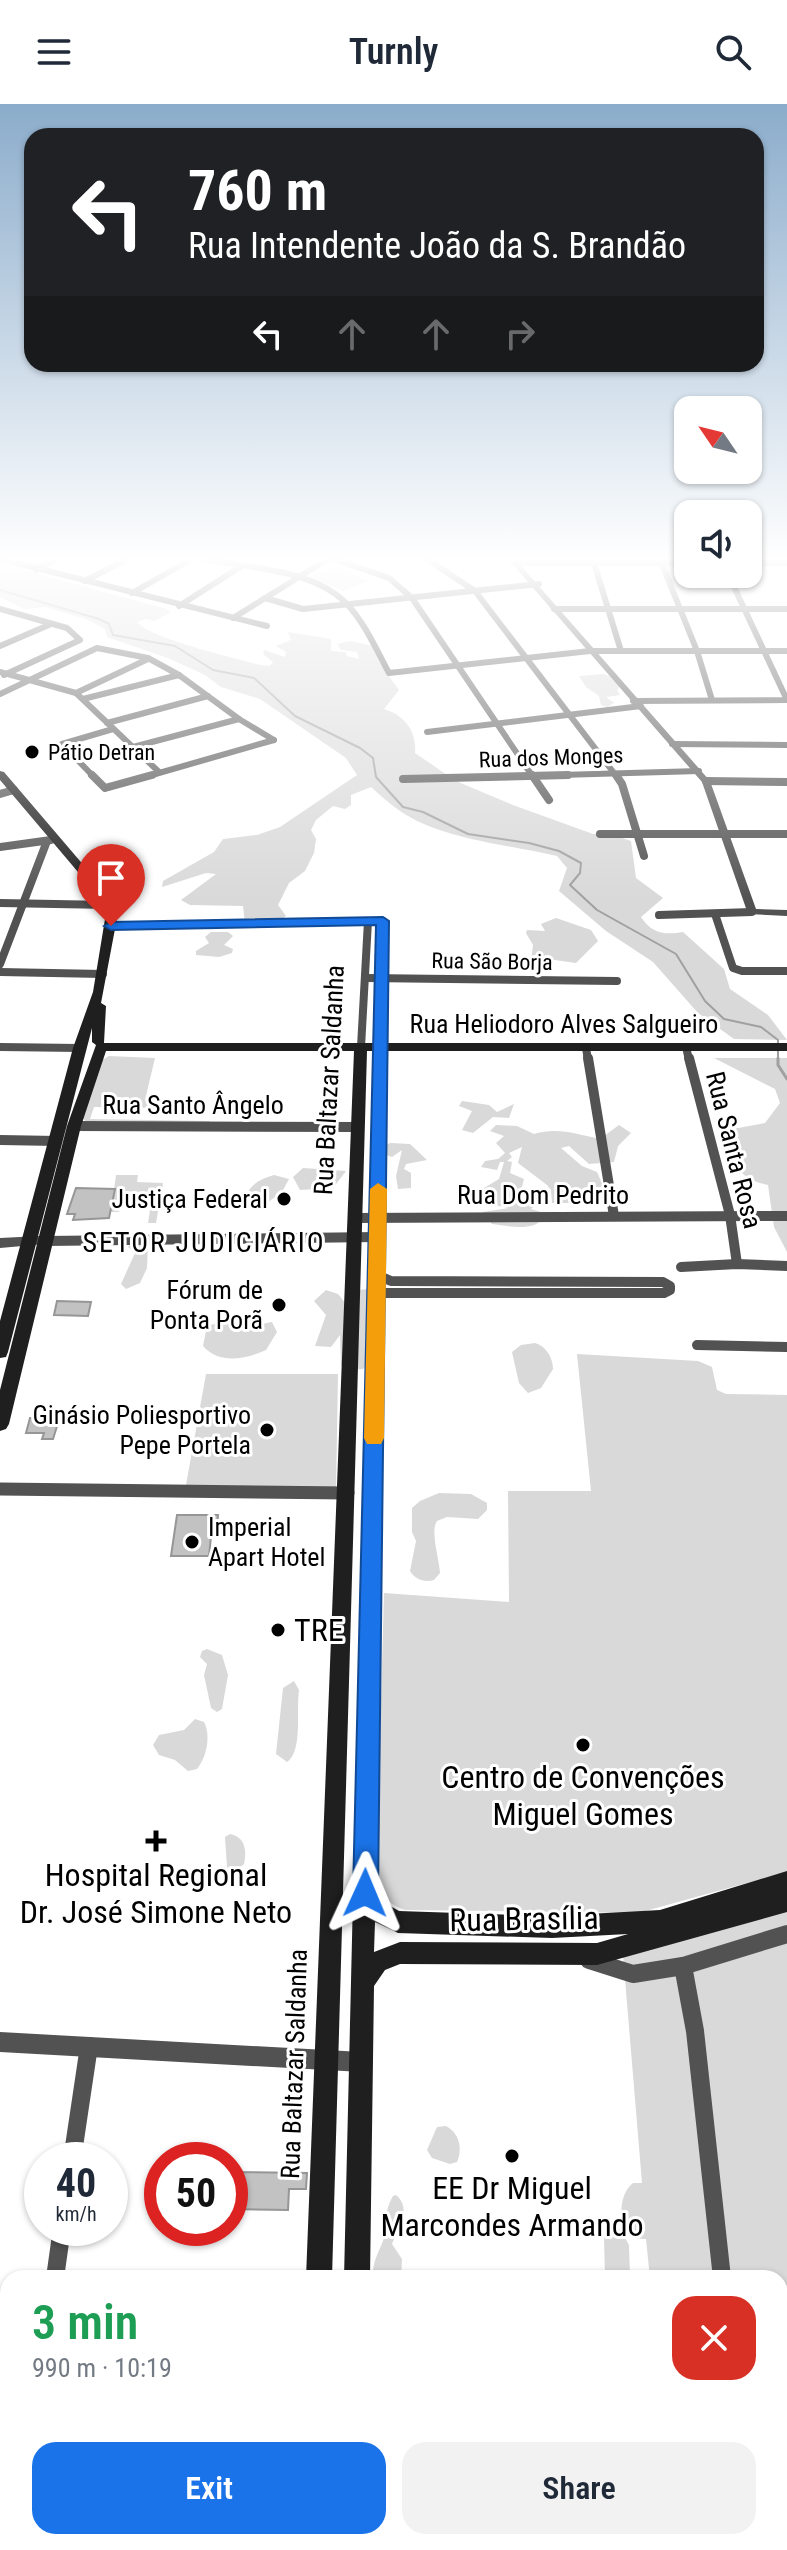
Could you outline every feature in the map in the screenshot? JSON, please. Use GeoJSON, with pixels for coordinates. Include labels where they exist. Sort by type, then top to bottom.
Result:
{"type":"FeatureCollection","features":[{"type":"Feature","properties":{"kind":"main road"},"geometry":{"type":"LineString","coordinates":[[0,774],[51,840],[110,905],[111,926],[99,992],[81,1048],[0,1352]]}},
{"type":"Feature","properties":{"kind":"main road"},"geometry":{"type":"LineString","coordinates":[[0,1424],[7,1373],[46,1241],[74,1126],[99,1047],[99,992]]}},
{"type":"Feature","properties":{"kind":"main road","name":"Rua Heliodoro Alves Salgueiro"},"geometry":{"type":"LineString","coordinates":[[81,1048],[92,1054],[99,1047],[786,1047]]}},
{"type":"Feature","properties":{"kind":"main road","name":"Rua Baltazar Saldanha"},"geometry":{"type":"LineString","coordinates":[[357,2270],[344,2060],[339,1703],[361,1047]]}},
{"type":"Feature","properties":{"kind":"main road","name":"Rua Baltazar Saldanha"},"geometry":{"type":"LineString","coordinates":[[320,2270],[344,2060],[363,1982],[380,1047]]}},
{"type":"Feature","properties":{"kind":"main road"},"geometry":{"type":"LineString","coordinates":[[348,1425],[374,1428]]}},
{"type":"Feature","properties":{"kind":"main road"},"geometry":{"type":"LineString","coordinates":[[339,1703],[369,1704]]}},
{"type":"Feature","properties":{"kind":"main road","name":"Rua Brasília"},"geometry":{"type":"LineString","coordinates":[[365,1893],[384,1915],[398,1922],[505,1926],[660,1921],[787,1882]]}},
{"type":"Feature","properties":{"kind":"main road","name":"Rua Brasília"},"geometry":{"type":"LineString","coordinates":[[363,1982],[377,1962],[400,1953],[505,1951],[597,1954],[787,1901]]}},
{"type":"Feature","properties":{"kind":"street"},"geometry":{"type":"LineString","coordinates":[[0,694],[44,673]]}},
{"type":"Feature","properties":{"kind":"street"},"geometry":{"type":"LineString","coordinates":[[76,693],[117,673]]}},
{"type":"Feature","properties":{"kind":"street"},"geometry":{"type":"LineString","coordinates":[[176,673],[274,740],[105,788],[62,744],[208,696]]}},
{"type":"Feature","properties":{"kind":"street"},"geometry":{"type":"LineString","coordinates":[[463,673],[549,800]]}},
{"type":"Feature","properties":{"kind":"street"},"geometry":{"type":"LineString","coordinates":[[538,673],[622,784],[644,856]]}},
{"type":"Feature","properties":{"kind":"street"},"geometry":{"type":"LineString","coordinates":[[613,673],[681,756],[688,758]]}},
{"type":"Feature","properties":{"kind":"street"},"geometry":{"type":"LineString","coordinates":[[704,673],[712,700]]}},
{"type":"Feature","properties":{"kind":"street"},"geometry":{"type":"LineString","coordinates":[[427,732],[571,715],[639,703],[787,700],[774,673]]}},
{"type":"Feature","properties":{"kind":"street"},"geometry":{"type":"LineString","coordinates":[[2,674],[76,693],[159,772]]}},
{"type":"Feature","properties":{"kind":"street"},"geometry":{"type":"LineString","coordinates":[[83,699],[179,675]]}},
{"type":"Feature","properties":{"kind":"street"},"geometry":{"type":"LineString","coordinates":[[639,703],[682,744],[688,758],[706,781],[750,908]]}},
{"type":"Feature","properties":{"kind":"street"},"geometry":{"type":"LineString","coordinates":[[133,747],[239,719]]}},
{"type":"Feature","properties":{"kind":"street"},"geometry":{"type":"LineString","coordinates":[[672,744],[787,745]]}},
{"type":"Feature","properties":{"kind":"street","name":"Rua dos Monges"},"geometry":{"type":"LineString","coordinates":[[403,779],[699,771]]}},
{"type":"Feature","properties":{"kind":"street"},"geometry":{"type":"LineString","coordinates":[[706,781],[787,782]]}},
{"type":"Feature","properties":{"kind":"street"},"geometry":{"type":"LineString","coordinates":[[0,794],[14,790]]}},
{"type":"Feature","properties":{"kind":"street"},"geometry":{"type":"LineString","coordinates":[[600,834],[787,834]]}},
{"type":"Feature","properties":{"kind":"street"},"geometry":{"type":"LineString","coordinates":[[0,847],[51,840],[0,964]]}},
{"type":"Feature","properties":{"kind":"street"},"geometry":{"type":"LineString","coordinates":[[0,903],[110,905]]}},
{"type":"Feature","properties":{"kind":"street"},"geometry":{"type":"LineString","coordinates":[[659,915],[715,914],[787,904]]}},
{"type":"Feature","properties":{"kind":"street"},"geometry":{"type":"LineString","coordinates":[[750,908],[787,913]]}},
{"type":"Feature","properties":{"kind":"street"},"geometry":{"type":"LineString","coordinates":[[715,914],[733,968],[742,971],[787,971]]}},
{"type":"Feature","properties":{"kind":"street"},"geometry":{"type":"LineString","coordinates":[[111,926],[368,921]]}},
{"type":"Feature","properties":{"kind":"street","name":"Rua Baltazar Saldanha"},"geometry":{"type":"LineString","coordinates":[[361,1047],[368,921],[383,921],[380,1047]]}},
{"type":"Feature","properties":{"kind":"street"},"geometry":{"type":"LineString","coordinates":[[0,972],[103,974]]}},
{"type":"Feature","properties":{"kind":"street","name":"Rua São Borja"},"geometry":{"type":"LineString","coordinates":[[367,978],[617,981]]}},
{"type":"Feature","properties":{"kind":"street"},"geometry":{"type":"LineString","coordinates":[[0,1047],[81,1048]]}},
{"type":"Feature","properties":{"kind":"street","name":"Rua Santa Rosa"},"geometry":{"type":"LineString","coordinates":[[686,1047],[730,1215],[737,1264]]}},
{"type":"Feature","properties":{"kind":"street"},"geometry":{"type":"LineString","coordinates":[[586,1048],[614,1216]]}},
{"type":"Feature","properties":{"kind":"street","name":"Rua Santo Ângelo"},"geometry":{"type":"LineString","coordinates":[[74,1126],[359,1127]]}},
{"type":"Feature","properties":{"kind":"street"},"geometry":{"type":"LineString","coordinates":[[0,1140],[57,1141]]}},
{"type":"Feature","properties":{"kind":"street","name":"Rua Dom Pedrito"},"geometry":{"type":"LineString","coordinates":[[355,1228],[378,1217],[787,1216]]}},
{"type":"Feature","properties":{"kind":"street"},"geometry":{"type":"LineString","coordinates":[[0,1243],[355,1228],[377,1237]]}},
{"type":"Feature","properties":{"kind":"street"},"geometry":{"type":"LineString","coordinates":[[681,1267],[737,1264],[787,1266]]}},
{"type":"Feature","properties":{"kind":"street"},"geometry":{"type":"LineString","coordinates":[[377,1284],[391,1281],[538,1287],[664,1293],[670,1290],[663,1282],[538,1287],[391,1291],[377,1284]]}},
{"type":"Feature","properties":{"kind":"street"},"geometry":{"type":"LineString","coordinates":[[697,1345],[787,1347]]}},
{"type":"Feature","properties":{"kind":"street"},"geometry":{"type":"LineString","coordinates":[[0,1489],[348,1493]]}},
{"type":"Feature","properties":{"kind":"street"},"geometry":{"type":"LineString","coordinates":[[505,1926],[505,1951]]}},
{"type":"Feature","properties":{"kind":"street"},"geometry":{"type":"LineString","coordinates":[[570,1953],[619,1972],[633,1974],[683,1966],[787,1934]]}},
{"type":"Feature","properties":{"kind":"street"},"geometry":{"type":"LineString","coordinates":[[683,1966],[695,2031],[721,2270]]}},
{"type":"Feature","properties":{"kind":"street"},"geometry":{"type":"LineString","coordinates":[[0,2042],[344,2060]]}},
{"type":"Feature","properties":{"kind":"street"},"geometry":{"type":"LineString","coordinates":[[75,2142],[89,2046]]}},
{"type":"Feature","properties":{"kind":"street"},"geometry":{"type":"LineString","coordinates":[[56,2270],[59,2246]]}},
{"type":"Feature","properties":{"kind":"shaded area"},"geometry":{"type":"Polygon","coordinates":[[[201,673],[388,673],[399,690],[384,709],[398,715],[408,725],[414,738],[415,753],[456,781],[513,805],[593,834],[611,834],[631,841],[636,878],[663,898],[641,917],[645,923],[659,932],[683,932],[724,969],[730,989],[768,1015],[787,1040],[734,1039],[698,1013],[653,962],[606,931],[559,891],[567,868],[557,856],[455,835],[416,821],[371,787],[351,795],[351,805],[345,809],[333,806],[316,820],[311,830],[316,839],[314,853],[305,871],[289,883],[278,905],[286,916],[278,922],[245,924],[243,906],[190,905],[181,900],[216,874],[206,873],[162,887],[163,881],[214,852],[223,839],[257,835],[280,827],[357,775],[346,758],[260,699],[221,687],[201,673]]]}},
{"type":"Feature","properties":{"kind":"shaded area"},"geometry":{"type":"Polygon","coordinates":[[[603,674],[612,677],[620,687],[617,690],[620,695],[606,697],[614,703],[607,707],[601,705],[599,696],[586,687],[579,676],[603,674]]]}},
{"type":"Feature","properties":{"kind":"shaded area"},"geometry":{"type":"Polygon","coordinates":[[[556,918],[591,930],[598,941],[576,963],[548,959],[536,964],[531,961],[533,945],[527,930],[545,931],[541,924],[556,918]]]}},
{"type":"Feature","properties":{"kind":"shaded area"},"geometry":{"type":"Polygon","coordinates":[[[211,932],[228,932],[233,936],[224,945],[233,949],[232,953],[219,957],[196,955],[196,951],[209,943],[205,937],[211,932]]]}},
{"type":"Feature","properties":{"kind":"shaded area"},"geometry":{"type":"Polygon","coordinates":[[[109,1056],[155,1058],[145,1100],[156,1108],[94,1107],[90,1119],[209,1123],[87,1122],[83,1119],[102,1060],[109,1056]]]}},
{"type":"Feature","properties":{"kind":"shaded area"},"geometry":{"type":"Polygon","coordinates":[[[714,1058],[787,1058],[787,1252],[774,1227],[768,1185],[752,1180],[740,1171],[725,1143],[733,1129],[765,1123],[780,1103],[775,1089],[714,1058]]]}},
{"type":"Feature","properties":{"kind":"shaded area"},"geometry":{"type":"Polygon","coordinates":[[[462,1101],[489,1105],[497,1112],[514,1104],[509,1118],[493,1117],[473,1133],[462,1130],[472,1111],[459,1106],[462,1101]]]}},
{"type":"Feature","properties":{"kind":"shaded area"},"geometry":{"type":"Polygon","coordinates":[[[496,1125],[517,1126],[534,1134],[559,1131],[600,1139],[619,1125],[631,1133],[618,1146],[614,1162],[589,1164],[569,1146],[561,1148],[582,1166],[597,1172],[607,1195],[595,1203],[552,1203],[551,1190],[547,1185],[518,1163],[522,1147],[509,1153],[512,1157],[507,1161],[512,1162],[510,1173],[524,1179],[521,1190],[538,1202],[531,1209],[541,1212],[544,1218],[527,1227],[513,1227],[492,1224],[483,1212],[509,1208],[480,1202],[484,1188],[499,1179],[504,1162],[500,1162],[497,1170],[481,1167],[485,1161],[498,1159],[505,1153],[496,1143],[504,1136],[490,1131],[496,1125]]]}},
{"type":"Feature","properties":{"kind":"shaded area"},"geometry":{"type":"Polygon","coordinates":[[[387,1144],[410,1144],[427,1160],[406,1164],[404,1169],[411,1173],[411,1188],[398,1189],[396,1176],[402,1150],[392,1157],[386,1155],[387,1144]]]}},
{"type":"Feature","properties":{"kind":"shaded area"},"geometry":{"type":"Polygon","coordinates":[[[303,1168],[346,1171],[333,1188],[300,1190],[293,1177],[303,1168]]]}},
{"type":"Feature","properties":{"kind":"shaded area"},"geometry":{"type":"Polygon","coordinates":[[[116,1175],[138,1175],[137,1182],[163,1183],[156,1223],[148,1223],[151,1204],[121,1206],[119,1212],[111,1212],[116,1175]]]}},
{"type":"Feature","properties":{"kind":"shaded area"},"geometry":{"type":"Polygon","coordinates":[[[274,1175],[289,1179],[282,1192],[264,1205],[246,1203],[251,1188],[274,1175]]]}},
{"type":"Feature","properties":{"kind":"shaded area"},"geometry":{"type":"Polygon","coordinates":[[[133,1242],[148,1243],[147,1268],[140,1283],[126,1289],[121,1284],[135,1253],[128,1247],[133,1242]]]}},
{"type":"Feature","properties":{"kind":"shaded area"},"geometry":{"type":"Polygon","coordinates":[[[369,1289],[370,1361],[363,1369],[349,1370],[341,1365],[340,1335],[331,1347],[315,1346],[326,1315],[314,1301],[326,1290],[338,1294],[346,1304],[358,1290],[369,1289]]]}},
{"type":"Feature","properties":{"kind":"shaded area"},"geometry":{"type":"Polygon","coordinates":[[[225,1321],[252,1326],[272,1322],[277,1332],[266,1350],[241,1358],[225,1358],[203,1346],[207,1326],[225,1321]]]}},
{"type":"Feature","properties":{"kind":"shaded area"},"geometry":{"type":"Polygon","coordinates":[[[535,1343],[548,1353],[553,1369],[541,1388],[528,1393],[519,1383],[512,1352],[521,1345],[535,1343]]]}},
{"type":"Feature","properties":{"kind":"shaded area"},"geometry":{"type":"Polygon","coordinates":[[[577,1354],[698,1361],[712,1367],[717,1390],[726,1394],[787,1395],[787,1872],[638,1913],[405,1910],[385,1897],[376,1875],[384,1593],[509,1602],[508,1491],[591,1491],[577,1354]]]}},
{"type":"Feature","properties":{"kind":"shaded area","name":"Ginásio Poliesportivo Pepe Portela"},"geometry":{"type":"Polygon","coordinates":[[[206,1374],[338,1374],[336,1489],[186,1485],[206,1374]]]}},
{"type":"Feature","properties":{"kind":"shaded area"},"geometry":{"type":"Polygon","coordinates":[[[439,1493],[471,1494],[487,1503],[487,1510],[478,1519],[447,1517],[437,1521],[435,1538],[440,1573],[434,1580],[423,1581],[410,1571],[416,1541],[412,1532],[412,1508],[439,1493]]]}},
{"type":"Feature","properties":{"kind":"shaded area"},"geometry":{"type":"Polygon","coordinates":[[[207,1649],[222,1655],[228,1675],[222,1709],[217,1712],[211,1708],[204,1675],[207,1664],[200,1657],[202,1651],[207,1649]]]}},
{"type":"Feature","properties":{"kind":"shaded area"},"geometry":{"type":"Polygon","coordinates":[[[294,1681],[299,1690],[297,1740],[292,1757],[287,1762],[276,1754],[283,1688],[294,1681]]]}},
{"type":"Feature","properties":{"kind":"shaded area"},"geometry":{"type":"Polygon","coordinates":[[[195,1719],[204,1722],[207,1746],[197,1769],[188,1771],[175,1760],[159,1755],[153,1745],[159,1735],[184,1730],[195,1719]]]}},
{"type":"Feature","properties":{"kind":"shaded area"},"geometry":{"type":"Polygon","coordinates":[[[230,1834],[242,1841],[245,1849],[244,1864],[236,1871],[227,1867],[225,1837],[230,1834]]]}},
{"type":"Feature","properties":{"kind":"shaded area"},"geometry":{"type":"Polygon","coordinates":[[[787,1906],[787,2270],[649,2270],[646,2239],[636,2238],[624,2226],[623,2198],[633,2183],[642,2183],[623,1955],[787,1906]]]}},
{"type":"Feature","properties":{"kind":"shaded area"},"geometry":{"type":"Polygon","coordinates":[[[446,2126],[457,2137],[460,2146],[457,2162],[450,2164],[432,2158],[427,2150],[437,2127],[446,2126]]]}},
{"type":"Feature","properties":{"kind":"shaded area"},"geometry":{"type":"Polygon","coordinates":[[[393,2196],[401,2200],[404,2212],[392,2244],[402,2259],[401,2270],[374,2270],[385,2235],[393,2196]]]}},
{"type":"Feature","properties":{"kind":"shaded area"},"geometry":{"type":"Polygon","coordinates":[[[612,2228],[620,2229],[629,2245],[630,2270],[605,2270],[604,2237],[612,2228]]]}},
{"type":"Feature","properties":{"kind":"building"},"geometry":{"type":"Polygon","coordinates":[[[76,1188],[115,1189],[109,1218],[73,1220],[75,1214],[67,1214],[76,1188]]]}},
{"type":"Feature","properties":{"kind":"building"},"geometry":{"type":"Polygon","coordinates":[[[57,1301],[91,1302],[88,1316],[54,1315],[57,1301]]]}},
{"type":"Feature","properties":{"kind":"building"},"geometry":{"type":"Polygon","coordinates":[[[30,1418],[59,1420],[53,1439],[42,1439],[44,1433],[26,1433],[30,1418]]]}},
{"type":"Feature","properties":{"kind":"building","name":"Imperial Apart Hotel"},"geometry":{"type":"Polygon","coordinates":[[[177,1515],[218,1515],[217,1527],[212,1527],[209,1556],[171,1556],[177,1515]]]}},
{"type":"Feature","properties":{"kind":"building"},"geometry":{"type":"Polygon","coordinates":[[[248,2172],[307,2173],[306,2189],[289,2189],[288,2210],[248,2209],[248,2172]]]}},
{"type":"Feature","properties":{"kind":"waterway"},"geometry":{"type":"LineString","coordinates":[[229,673],[254,678],[295,716],[360,748],[373,758],[376,777],[403,807],[423,812],[468,834],[529,843],[559,851],[581,863],[580,873],[570,885],[597,910],[676,954],[705,1001],[724,1019],[761,1027],[778,1040],[778,1065],[787,1079]]}},
{"type":"Feature","properties":{"kind":"slow traffic"},"geometry":{"type":"LineString","coordinates":[[374,1438],[378,1189]]}},
{"type":"Feature","properties":{"kind":"place","name":"Pátio Detran"},"geometry":{"type":"Point","coordinates":[32,752]}},
{"type":"Feature","properties":{"kind":"place","name":"Justiça Federal"},"geometry":{"type":"Point","coordinates":[284,1199]}},
{"type":"Feature","properties":{"kind":"place","name":"Fórum de Ponta Porã"},"geometry":{"type":"Point","coordinates":[279,1305]}},
{"type":"Feature","properties":{"kind":"place","name":"Ginásio Poliesportivo Pepe Portela"},"geometry":{"type":"Point","coordinates":[267,1430]}},
{"type":"Feature","properties":{"kind":"place","name":"Imperial Apart Hotel"},"geometry":{"type":"Point","coordinates":[192,1542]}},
{"type":"Feature","properties":{"kind":"place","name":"TRE"},"geometry":{"type":"Point","coordinates":[278,1630]}},
{"type":"Feature","properties":{"kind":"place","name":"Centro de Convenções Miguel Gomes"},"geometry":{"type":"Point","coordinates":[583,1745]}},
{"type":"Feature","properties":{"kind":"place","name":"Hospital Regional Dr. José Simone Neto"},"geometry":{"type":"Point","coordinates":[156,1841]}},
{"type":"Feature","properties":{"kind":"place","name":"EE Dr Miguel Marcondes Armando"},"geometry":{"type":"Point","coordinates":[512,2156]}},
{"type":"Feature","properties":{"kind":"district","name":"SETOR JUDICIÁRIO"},"geometry":{"type":"Point","coordinates":[204,1242]}},
{"type":"Feature","properties":{"kind":"route"},"geometry":{"type":"LineString","coordinates":[[111,926],[383,921],[365,1893]]}}]}
